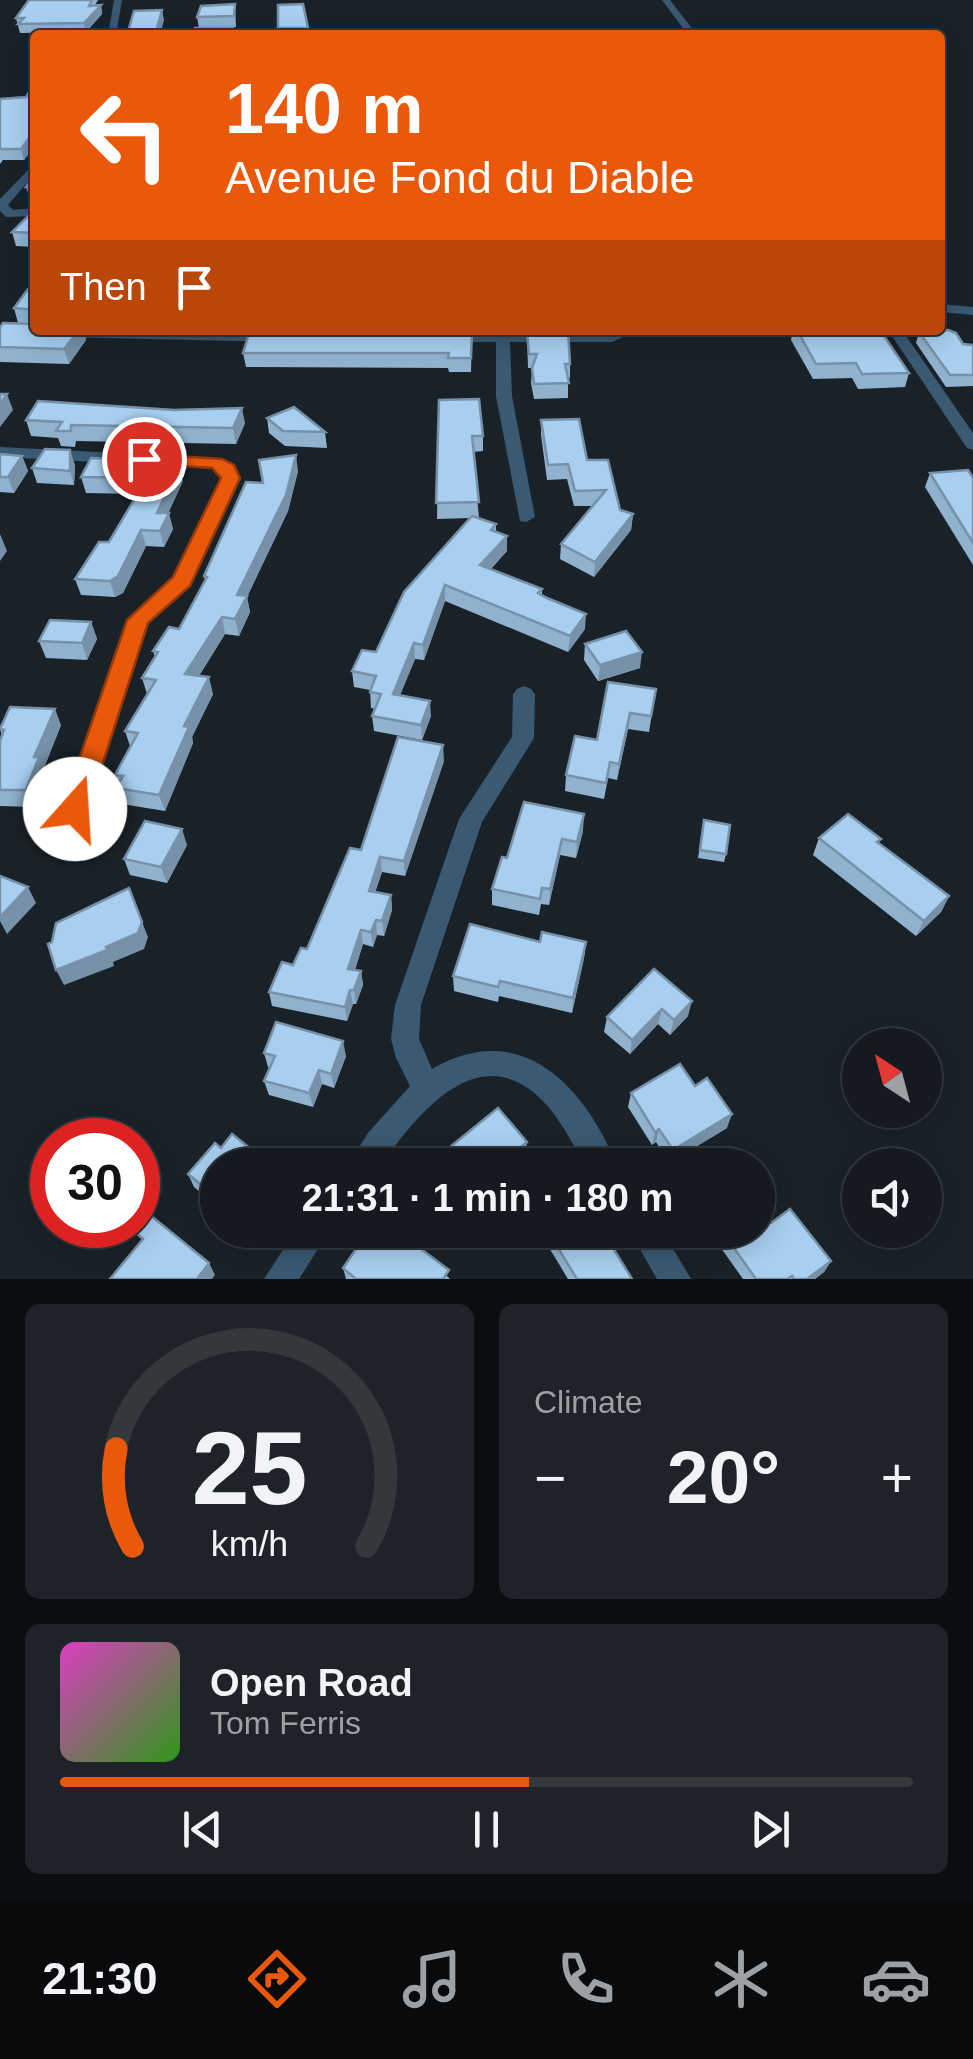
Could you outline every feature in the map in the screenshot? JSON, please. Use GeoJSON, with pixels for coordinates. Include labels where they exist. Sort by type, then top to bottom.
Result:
{"type":"FeatureCollection","features":[{"type":"Feature","properties":{"kind":"street"},"geometry":{"type":"LineString","coordinates":[[113,30],[118,0]]}},
{"type":"Feature","properties":{"kind":"street"},"geometry":{"type":"LineString","coordinates":[[666,0],[689,30]]}},
{"type":"Feature","properties":{"kind":"street"},"geometry":{"type":"LineString","coordinates":[[30,170],[5,193],[1,205],[5,219],[30,213]]}},
{"type":"Feature","properties":{"kind":"street"},"geometry":{"type":"LineString","coordinates":[[945,308],[973,310]]}},
{"type":"Feature","properties":{"kind":"street"},"geometry":{"type":"LineString","coordinates":[[183,335],[281,338]]}},
{"type":"Feature","properties":{"kind":"street"},"geometry":{"type":"LineString","coordinates":[[429,338],[620,335]]}},
{"type":"Feature","properties":{"kind":"street"},"geometry":{"type":"LineString","coordinates":[[898,335],[973,445]]}},
{"type":"Feature","properties":{"kind":"street"},"geometry":{"type":"LineString","coordinates":[[503,338],[504,396],[526,517]]}},
{"type":"Feature","properties":{"kind":"street"},"geometry":{"type":"LineString","coordinates":[[0,452],[216,463],[227,469],[230,478],[182,581],[138,620],[62,846]]}},
{"type":"Feature","properties":{"kind":"street"},"geometry":{"type":"LineString","coordinates":[[426,1086],[404,1039],[408,1005],[471,819],[522,738],[524,694]]}},
{"type":"Feature","properties":{"kind":"street"},"geometry":{"type":"LineString","coordinates":[[377,1148],[426,1086],[465,1066],[506,1063],[541,1080],[591,1148]]}},
{"type":"Feature","properties":{"kind":"street"},"geometry":{"type":"LineString","coordinates":[[280,1279],[302,1248]]}},
{"type":"Feature","properties":{"kind":"street"},"geometry":{"type":"LineString","coordinates":[[655,1248],[675,1279]]}},
{"type":"Feature","properties":{"kind":"building"},"geometry":{"type":"Polygon","coordinates":[[[29,0],[92,0],[89,6],[101,5],[84,23],[18,24],[24,18],[16,18],[29,0]]]}},
{"type":"Feature","properties":{"kind":"building"},"geometry":{"type":"Polygon","coordinates":[[[235,4],[234,16],[197,17],[201,6],[235,4]]]}},
{"type":"Feature","properties":{"kind":"building"},"geometry":{"type":"Polygon","coordinates":[[[303,4],[308,28],[278,28],[278,5],[303,4]]]}},
{"type":"Feature","properties":{"kind":"building"},"geometry":{"type":"Polygon","coordinates":[[[162,10],[156,30],[128,30],[134,11],[162,10]]]}},
{"type":"Feature","properties":{"kind":"building"},"geometry":{"type":"Polygon","coordinates":[[[195,28],[233,28],[233,30],[195,28]]]}},
{"type":"Feature","properties":{"kind":"building"},"geometry":{"type":"Polygon","coordinates":[[[30,91],[30,137],[21,149],[0,149],[0,99],[26,97],[30,91]]]}},
{"type":"Feature","properties":{"kind":"building"},"geometry":{"type":"Polygon","coordinates":[[[30,214],[30,233],[12,232],[30,214]]]}},
{"type":"Feature","properties":{"kind":"building"},"geometry":{"type":"Polygon","coordinates":[[[28,289],[30,289],[30,310],[14,308],[28,289]]]}},
{"type":"Feature","properties":{"kind":"building"},"geometry":{"type":"Polygon","coordinates":[[[3,323],[30,324],[30,335],[75,335],[64,349],[0,347],[3,323]]]}},
{"type":"Feature","properties":{"kind":"building"},"geometry":{"type":"Polygon","coordinates":[[[945,330],[956,333],[963,344],[973,345],[973,375],[950,375],[921,335],[945,335],[945,330]]]}},
{"type":"Feature","properties":{"kind":"building"},"geometry":{"type":"Polygon","coordinates":[[[248,335],[472,335],[471,358],[448,358],[449,353],[243,353],[248,335]]]}},
{"type":"Feature","properties":{"kind":"building"},"geometry":{"type":"Polygon","coordinates":[[[527,335],[568,335],[570,364],[565,364],[569,383],[534,384],[532,368],[537,354],[529,354],[527,335]]]}},
{"type":"Feature","properties":{"kind":"building"},"geometry":{"type":"Polygon","coordinates":[[[800,335],[883,335],[909,373],[862,374],[856,363],[816,364],[800,335]]]}},
{"type":"Feature","properties":{"kind":"building"},"geometry":{"type":"Polygon","coordinates":[[[479,399],[483,436],[472,436],[479,502],[436,503],[439,400],[479,399]]]}},
{"type":"Feature","properties":{"kind":"building"},"geometry":{"type":"Polygon","coordinates":[[[38,401],[174,410],[242,408],[233,428],[71,425],[71,431],[56,431],[62,422],[26,420],[38,401]]]}},
{"type":"Feature","properties":{"kind":"building"},"geometry":{"type":"Polygon","coordinates":[[[294,407],[325,432],[283,431],[267,418],[294,407]]]}},
{"type":"Feature","properties":{"kind":"building"},"geometry":{"type":"Polygon","coordinates":[[[579,419],[587,460],[608,460],[620,510],[633,514],[595,562],[561,544],[606,490],[575,491],[568,464],[548,465],[541,420],[579,419]]]}},
{"type":"Feature","properties":{"kind":"building"},"geometry":{"type":"Polygon","coordinates":[[[45,449],[70,450],[70,471],[32,468],[45,449]]]}},
{"type":"Feature","properties":{"kind":"building"},"geometry":{"type":"Polygon","coordinates":[[[0,454],[22,456],[8,477],[0,477],[0,454]]]}},
{"type":"Feature","properties":{"kind":"building"},"geometry":{"type":"Polygon","coordinates":[[[296,455],[286,495],[237,595],[247,596],[235,619],[222,617],[185,674],[209,677],[184,726],[189,727],[159,795],[116,788],[123,776],[115,775],[138,733],[125,731],[156,680],[142,678],[158,652],[153,651],[169,627],[179,629],[207,577],[204,576],[246,482],[263,483],[259,460],[296,455]]]}},
{"type":"Feature","properties":{"kind":"building"},"geometry":{"type":"Polygon","coordinates":[[[91,458],[171,461],[170,464],[179,465],[157,513],[169,513],[160,531],[141,530],[118,576],[110,581],[75,579],[99,542],[109,542],[147,478],[81,477],[91,458]]]}},
{"type":"Feature","properties":{"kind":"building"},"geometry":{"type":"Polygon","coordinates":[[[968,470],[973,478],[973,543],[930,473],[968,470]]]}},
{"type":"Feature","properties":{"kind":"building"},"geometry":{"type":"Polygon","coordinates":[[[472,516],[496,524],[491,530],[507,536],[480,565],[542,589],[538,593],[586,614],[570,636],[445,585],[423,645],[414,643],[393,694],[430,701],[421,725],[372,716],[381,694],[370,692],[376,676],[352,671],[362,650],[376,652],[404,592],[472,516]]]}},
{"type":"Feature","properties":{"kind":"building"},"geometry":{"type":"Polygon","coordinates":[[[50,620],[91,622],[82,643],[39,641],[50,620]]]}},
{"type":"Feature","properties":{"kind":"building"},"geometry":{"type":"Polygon","coordinates":[[[626,631],[642,652],[600,665],[585,644],[626,631]]]}},
{"type":"Feature","properties":{"kind":"building"},"geometry":{"type":"Polygon","coordinates":[[[608,682],[656,689],[651,716],[630,713],[619,764],[610,762],[606,783],[566,775],[575,736],[597,740],[608,682]]]}},
{"type":"Feature","properties":{"kind":"building"},"geometry":{"type":"Polygon","coordinates":[[[10,707],[55,709],[34,757],[39,757],[26,790],[0,790],[0,741],[4,730],[0,729],[10,707]]]}},
{"type":"Feature","properties":{"kind":"building"},"geometry":{"type":"Polygon","coordinates":[[[398,737],[443,745],[404,861],[380,857],[369,891],[391,895],[382,921],[376,920],[371,932],[361,930],[348,969],[361,971],[354,990],[350,990],[345,1007],[269,992],[282,962],[293,965],[301,948],[307,949],[350,848],[361,850],[398,737]]]}},
{"type":"Feature","properties":{"kind":"building"},"geometry":{"type":"Polygon","coordinates":[[[524,802],[584,814],[577,842],[562,839],[550,889],[542,888],[540,899],[492,889],[502,857],[507,858],[524,802]]]}},
{"type":"Feature","properties":{"kind":"building"},"geometry":{"type":"Polygon","coordinates":[[[848,814],[881,839],[877,842],[949,896],[924,921],[819,838],[848,814]]]}},
{"type":"Feature","properties":{"kind":"building"},"geometry":{"type":"Polygon","coordinates":[[[704,820],[730,825],[726,854],[700,850],[704,820]]]}},
{"type":"Feature","properties":{"kind":"building"},"geometry":{"type":"Polygon","coordinates":[[[145,821],[182,829],[161,867],[124,859],[145,821]]]}},
{"type":"Feature","properties":{"kind":"building"},"geometry":{"type":"Polygon","coordinates":[[[0,876],[28,887],[0,917],[0,876]]]}},
{"type":"Feature","properties":{"kind":"building"},"geometry":{"type":"Polygon","coordinates":[[[129,888],[142,922],[138,933],[56,970],[48,944],[52,942],[56,923],[129,888]]]}},
{"type":"Feature","properties":{"kind":"building"},"geometry":{"type":"Polygon","coordinates":[[[470,924],[540,942],[542,932],[586,942],[573,998],[500,981],[498,987],[453,976],[470,924]]]}},
{"type":"Feature","properties":{"kind":"building"},"geometry":{"type":"Polygon","coordinates":[[[654,969],[692,1001],[674,1020],[662,1009],[632,1040],[607,1017],[654,969]]]}},
{"type":"Feature","properties":{"kind":"building"},"geometry":{"type":"Polygon","coordinates":[[[276,1022],[343,1041],[331,1074],[319,1070],[309,1093],[264,1081],[275,1056],[264,1053],[276,1022]]]}},
{"type":"Feature","properties":{"kind":"building"},"geometry":{"type":"Polygon","coordinates":[[[680,1064],[695,1086],[707,1078],[732,1114],[672,1148],[659,1129],[655,1132],[631,1093],[680,1064]]]}},
{"type":"Feature","properties":{"kind":"building"},"geometry":{"type":"Polygon","coordinates":[[[498,1108],[527,1142],[520,1148],[449,1148],[498,1108]]]}},
{"type":"Feature","properties":{"kind":"building"},"geometry":{"type":"Polygon","coordinates":[[[232,1134],[250,1148],[221,1148],[232,1134]]]}},
{"type":"Feature","properties":{"kind":"building"},"geometry":{"type":"Polygon","coordinates":[[[200,1160],[200,1184],[188,1174],[200,1160]]]}},
{"type":"Feature","properties":{"kind":"building"},"geometry":{"type":"Polygon","coordinates":[[[790,1209],[831,1261],[807,1279],[756,1279],[734,1248],[775,1248],[775,1220],[790,1209]]]}},
{"type":"Feature","properties":{"kind":"building"},"geometry":{"type":"Polygon","coordinates":[[[160,1223],[209,1263],[197,1279],[110,1279],[136,1248],[160,1248],[160,1223]]]}},
{"type":"Feature","properties":{"kind":"building"},"geometry":{"type":"Polygon","coordinates":[[[357,1248],[420,1248],[449,1270],[443,1279],[356,1279],[343,1268],[357,1248]]]}},
{"type":"Feature","properties":{"kind":"building"},"geometry":{"type":"Polygon","coordinates":[[[558,1248],[613,1248],[632,1279],[577,1279],[558,1248]]]}},
{"type":"Feature","properties":{"kind":"route"},"geometry":{"type":"LineString","coordinates":[[75,809],[138,620],[182,581],[230,478],[227,469],[216,463],[144,459]]}}]}
